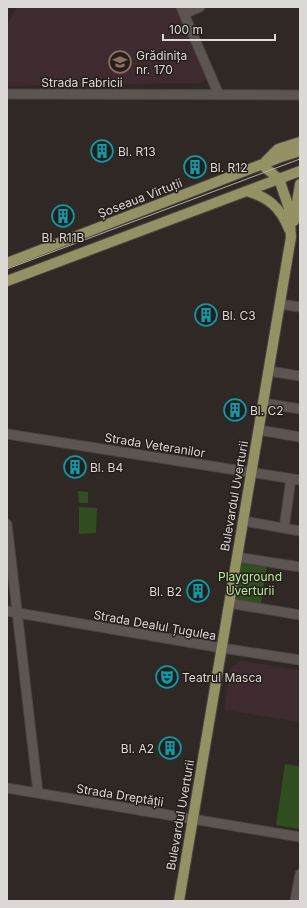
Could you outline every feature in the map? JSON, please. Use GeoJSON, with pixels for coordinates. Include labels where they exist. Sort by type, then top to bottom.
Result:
{"type":"FeatureCollection","features":[{"type":"Feature","properties":{"kind":"main road","name":"Șoseaua Virtuții"},"geometry":{"type":"LineString","coordinates":[[7,263],[262,165],[278,149],[300,142]]}},
{"type":"Feature","properties":{"kind":"main road"},"geometry":{"type":"LineString","coordinates":[[262,165],[300,151]]}},
{"type":"Feature","properties":{"kind":"main road"},"geometry":{"type":"LineString","coordinates":[[262,165],[279,179]]}},
{"type":"Feature","properties":{"kind":"main road"},"geometry":{"type":"LineString","coordinates":[[7,281],[300,171]]}},
{"type":"Feature","properties":{"kind":"main road","name":"Bulevardul Uverturii"},"geometry":{"type":"LineString","coordinates":[[179,901],[291,237],[289,208],[279,179]]}},
{"type":"Feature","properties":{"kind":"main road"},"geometry":{"type":"LineString","coordinates":[[291,237],[300,184]]}},
{"type":"Feature","properties":{"kind":"main road"},"geometry":{"type":"LineString","coordinates":[[247,191],[264,198],[274,205],[282,215],[291,237]]}},
{"type":"Feature","properties":{"kind":"street"},"geometry":{"type":"LineString","coordinates":[[200,7],[183,11],[219,95]]}},
{"type":"Feature","properties":{"kind":"street","name":"Strada Fabricii"},"geometry":{"type":"LineString","coordinates":[[7,94],[300,96]]}},
{"type":"Feature","properties":{"kind":"street"},"geometry":{"type":"LineString","coordinates":[[280,304],[300,307]]}},
{"type":"Feature","properties":{"kind":"street"},"geometry":{"type":"LineString","coordinates":[[269,371],[300,376]]}},
{"type":"Feature","properties":{"kind":"street"},"geometry":{"type":"LineString","coordinates":[[263,403],[300,409]]}},
{"type":"Feature","properties":{"kind":"street"},"geometry":{"type":"LineString","coordinates":[[259,430],[300,437]]}},
{"type":"Feature","properties":{"kind":"street","name":"Strada Veteranilor"},"geometry":{"type":"LineString","coordinates":[[7,434],[296,479]]}},
{"type":"Feature","properties":{"kind":"street"},"geometry":{"type":"LineString","coordinates":[[284,528],[296,479]]}},
{"type":"Feature","properties":{"kind":"street"},"geometry":{"type":"LineString","coordinates":[[244,521],[300,531]]}},
{"type":"Feature","properties":{"kind":"street"},"geometry":{"type":"LineString","coordinates":[[7,524],[38,794]]}},
{"type":"Feature","properties":{"kind":"street"},"geometry":{"type":"LineString","coordinates":[[237,557],[300,567]]}},
{"type":"Feature","properties":{"kind":"street"},"geometry":{"type":"LineString","coordinates":[[230,603],[300,615]]}},
{"type":"Feature","properties":{"kind":"street","name":"Strada Dealul Țugulea"},"geometry":{"type":"LineString","coordinates":[[7,611],[300,660]]}},
{"type":"Feature","properties":{"kind":"street","name":"Strada Dreptății"},"geometry":{"type":"LineString","coordinates":[[7,788],[300,837]]}},
{"type":"Feature","properties":{"kind":"street"},"geometry":{"type":"LineString","coordinates":[[295,901],[300,874]]}},
{"type":"Feature","properties":{"kind":"shaded area"},"geometry":{"type":"Polygon","coordinates":[[[17,7],[175,7],[206,80],[202,83],[7,86],[7,25],[17,7]]]}},
{"type":"Feature","properties":{"kind":"shaded area"},"geometry":{"type":"Polygon","coordinates":[[[241,661],[300,670],[300,722],[224,710],[230,668],[241,661]]]}},
{"type":"Feature","properties":{"kind":"green space"},"geometry":{"type":"Polygon","coordinates":[[[78,491],[88,492],[88,503],[79,503],[78,491]]]}},
{"type":"Feature","properties":{"kind":"green space"},"geometry":{"type":"Polygon","coordinates":[[[79,507],[97,508],[96,533],[79,534],[79,507]]]}},
{"type":"Feature","properties":{"kind":"green space","name":"Playground Uverturii"},"geometry":{"type":"Polygon","coordinates":[[[240,562],[267,566],[261,604],[233,600],[240,562]]]}},
{"type":"Feature","properties":{"kind":"green space"},"geometry":{"type":"Polygon","coordinates":[[[285,764],[300,766],[300,829],[276,825],[285,764]]]}},
{"type":"Feature","properties":{"kind":"tram line"},"geometry":{"type":"LineString","coordinates":[[7,269],[300,159]]}},
{"type":"Feature","properties":{"kind":"place","name":"Grădinița nr. 170"},"geometry":{"type":"Point","coordinates":[120,62]}},
{"type":"Feature","properties":{"kind":"place","name":"Bl. R13"},"geometry":{"type":"Point","coordinates":[102,151]}},
{"type":"Feature","properties":{"kind":"place","name":"Bl. R12"},"geometry":{"type":"Point","coordinates":[195,167]}},
{"type":"Feature","properties":{"kind":"place","name":"Bl. R11B"},"geometry":{"type":"Point","coordinates":[63,216]}},
{"type":"Feature","properties":{"kind":"place","name":"Bl. C3"},"geometry":{"type":"Point","coordinates":[206,315]}},
{"type":"Feature","properties":{"kind":"place","name":"Bl. C2"},"geometry":{"type":"Point","coordinates":[235,410]}},
{"type":"Feature","properties":{"kind":"place","name":"Bl. B4"},"geometry":{"type":"Point","coordinates":[75,467]}},
{"type":"Feature","properties":{"kind":"place","name":"Bl. B2"},"geometry":{"type":"Point","coordinates":[198,591]}},
{"type":"Feature","properties":{"kind":"place","name":"Teatrul Masca"},"geometry":{"type":"Point","coordinates":[167,677]}},
{"type":"Feature","properties":{"kind":"place","name":"Bl. A2"},"geometry":{"type":"Point","coordinates":[170,748]}}]}
